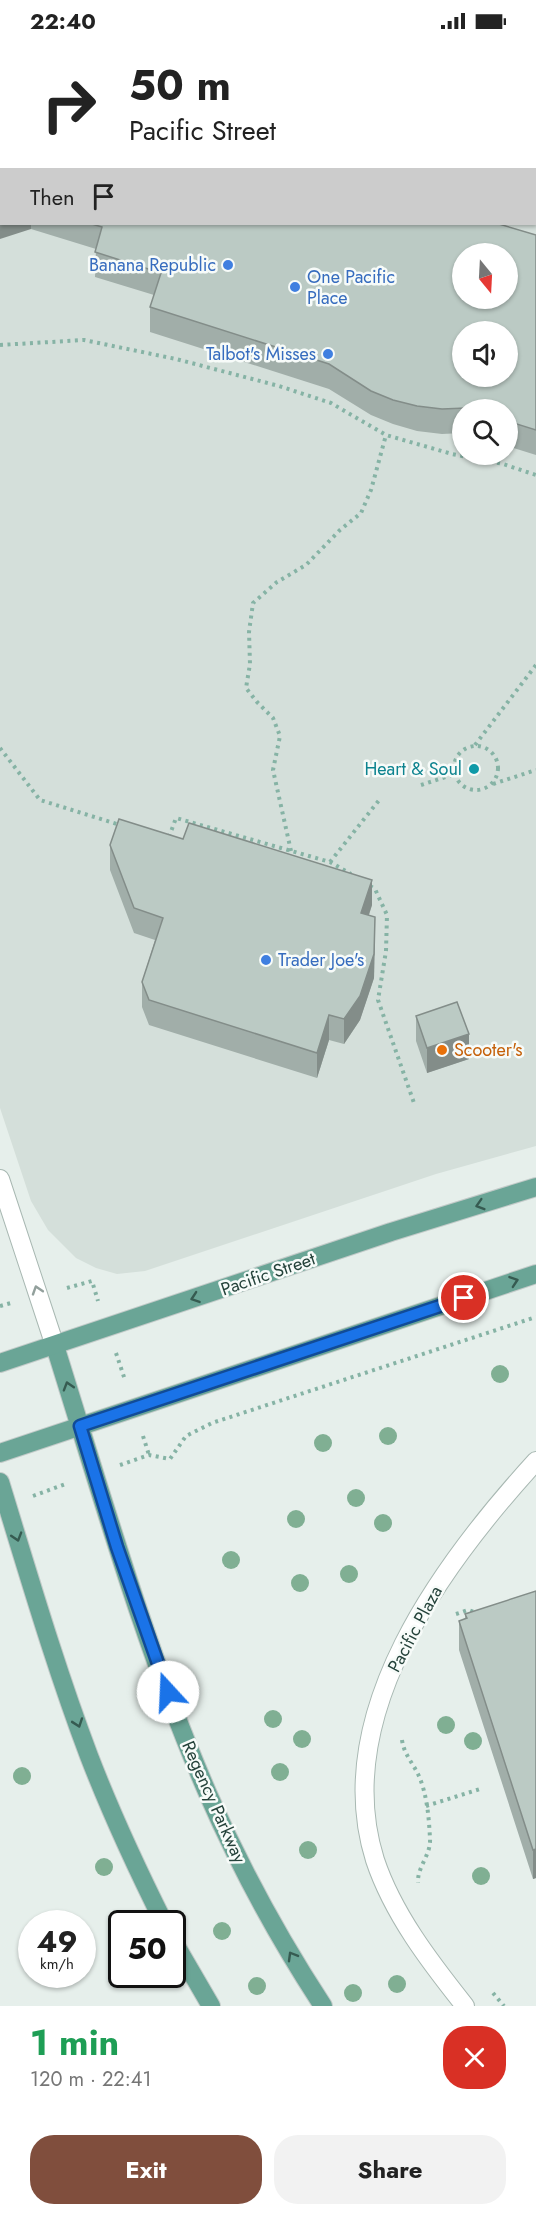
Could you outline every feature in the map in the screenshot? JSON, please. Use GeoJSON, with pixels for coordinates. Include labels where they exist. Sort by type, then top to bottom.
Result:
{"type":"FeatureCollection","features":[{"type":"Feature","properties":{"kind":"main road","name":"Pacific Street"},"geometry":{"type":"LineString","coordinates":[[0,1363],[391,1232],[536,1187]]}},
{"type":"Feature","properties":{"kind":"main road"},"geometry":{"type":"LineString","coordinates":[[0,1453],[536,1274]]}},
{"type":"Feature","properties":{"kind":"main road","name":"Regency Parkway"},"geometry":{"type":"LineString","coordinates":[[55,1346],[117,1547],[194,1761],[260,1900],[323,2006]]}},
{"type":"Feature","properties":{"kind":"main road"},"geometry":{"type":"LineString","coordinates":[[0,1482],[41,1615],[89,1754],[114,1816],[158,1910]]}},
{"type":"Feature","properties":{"kind":"main road"},"geometry":{"type":"LineString","coordinates":[[186,1963],[211,2006]]}},
{"type":"Feature","properties":{"kind":"street"},"geometry":{"type":"LineString","coordinates":[[0,1179],[55,1346]]}},
{"type":"Feature","properties":{"kind":"street","name":"Pacific Plaza"},"geometry":{"type":"LineString","coordinates":[[465,2006],[419,1944],[396,1908],[375,1860],[368,1826],[366,1766],[376,1717],[396,1663],[421,1611],[468,1542],[536,1461]]}},
{"type":"Feature","properties":{"kind":"path"},"geometry":{"type":"LineString","coordinates":[[0,345],[84,340],[176,359],[279,386],[331,403],[386,435],[452,454],[503,464],[536,475]]}},
{"type":"Feature","properties":{"kind":"path"},"geometry":{"type":"LineString","coordinates":[[291,851],[273,770],[280,736],[273,718],[246,688],[250,664],[249,632],[254,603],[277,582],[306,565],[340,530],[361,513],[371,490],[386,435]]}},
{"type":"Feature","properties":{"kind":"path"},"geometry":{"type":"LineString","coordinates":[[475,746],[536,665]]}},
{"type":"Feature","properties":{"kind":"path"},"geometry":{"type":"LineString","coordinates":[[489,786],[495,780],[497,773],[496,758],[492,752],[475,746],[464,749],[454,766],[455,774],[468,788],[482,789],[536,770]]}},
{"type":"Feature","properties":{"kind":"path"},"geometry":{"type":"LineString","coordinates":[[0,748],[40,800],[125,826]]}},
{"type":"Feature","properties":{"kind":"path"},"geometry":{"type":"LineString","coordinates":[[421,785],[455,774]]}},
{"type":"Feature","properties":{"kind":"path"},"geometry":{"type":"LineString","coordinates":[[330,862],[380,799]]}},
{"type":"Feature","properties":{"kind":"path"},"geometry":{"type":"LineString","coordinates":[[168,840],[176,818],[330,862],[357,878]]}},
{"type":"Feature","properties":{"kind":"path"},"geometry":{"type":"LineString","coordinates":[[366,883],[375,889],[387,915],[386,951],[378,1000],[414,1104]]}},
{"type":"Feature","properties":{"kind":"path"},"geometry":{"type":"LineString","coordinates":[[92,1281],[149,1455],[170,1459],[186,1436],[212,1423],[536,1317]]}},
{"type":"Feature","properties":{"kind":"path"},"geometry":{"type":"LineString","coordinates":[[453,1616],[460,1611],[468,1610],[484,1617]]}},
{"type":"Feature","properties":{"kind":"path"},"geometry":{"type":"LineString","coordinates":[[402,1735],[405,1753],[417,1772],[424,1790],[426,1806],[430,1841],[427,1860],[419,1872],[420,1888]]}},
{"type":"Feature","properties":{"kind":"path"},"geometry":{"type":"LineString","coordinates":[[426,1806],[480,1789]]}},
{"type":"Feature","properties":{"kind":"path"},"geometry":{"type":"LineString","coordinates":[[491,1990],[504,2006]]}},
{"type":"Feature","properties":{"kind":"shaded area"},"geometry":{"type":"Polygon","coordinates":[[[0,225],[536,225],[536,1146],[436,1174],[145,1271],[117,1274],[96,1268],[76,1258],[48,1230],[31,1201],[0,1108],[0,225]]]}},
{"type":"Feature","properties":{"kind":"building","name":"One Pacific Place"},"geometry":{"type":"Polygon","coordinates":[[[95,225],[502,225],[536,235],[536,430],[518,424],[518,399],[452,399],[452,409],[442,409],[393,400],[371,391],[329,364],[150,307],[161,273],[95,252],[102,227],[95,225]]]}},
{"type":"Feature","properties":{"kind":"building","name":"Trader Joe's"},"geometry":{"type":"Polygon","coordinates":[[[119,819],[183,839],[189,823],[372,880],[361,913],[375,917],[374,954],[360,996],[344,1019],[329,1015],[317,1053],[149,1000],[142,982],[163,918],[134,908],[110,845],[119,819]]]}},
{"type":"Feature","properties":{"kind":"building"},"geometry":{"type":"Polygon","coordinates":[[[457,1002],[469,1034],[427,1048],[416,1016],[457,1002]]]}},
{"type":"Feature","properties":{"kind":"building"},"geometry":{"type":"Polygon","coordinates":[[[536,1591],[536,1849],[533,1850],[459,1621],[467,1618],[465,1614],[536,1591]]]}},
{"type":"Feature","properties":{"kind":"place","name":"Banana Republic"},"geometry":{"type":"Point","coordinates":[228,265]}},
{"type":"Feature","properties":{"kind":"place","name":"One Pacific Place"},"geometry":{"type":"Point","coordinates":[295,287]}},
{"type":"Feature","properties":{"kind":"place","name":"Talbot's Misses"},"geometry":{"type":"Point","coordinates":[328,354]}},
{"type":"Feature","properties":{"kind":"place","name":"Heart & Soul"},"geometry":{"type":"Point","coordinates":[474,769]}},
{"type":"Feature","properties":{"kind":"place","name":"Trader Joe's"},"geometry":{"type":"Point","coordinates":[266,960]}},
{"type":"Feature","properties":{"kind":"place","name":"Scooter's"},"geometry":{"type":"Point","coordinates":[442,1050]}},
{"type":"Feature","properties":{"kind":"route"},"geometry":{"type":"LineString","coordinates":[[168,1692],[117,1547],[80,1426],[464,1298]]}}]}
